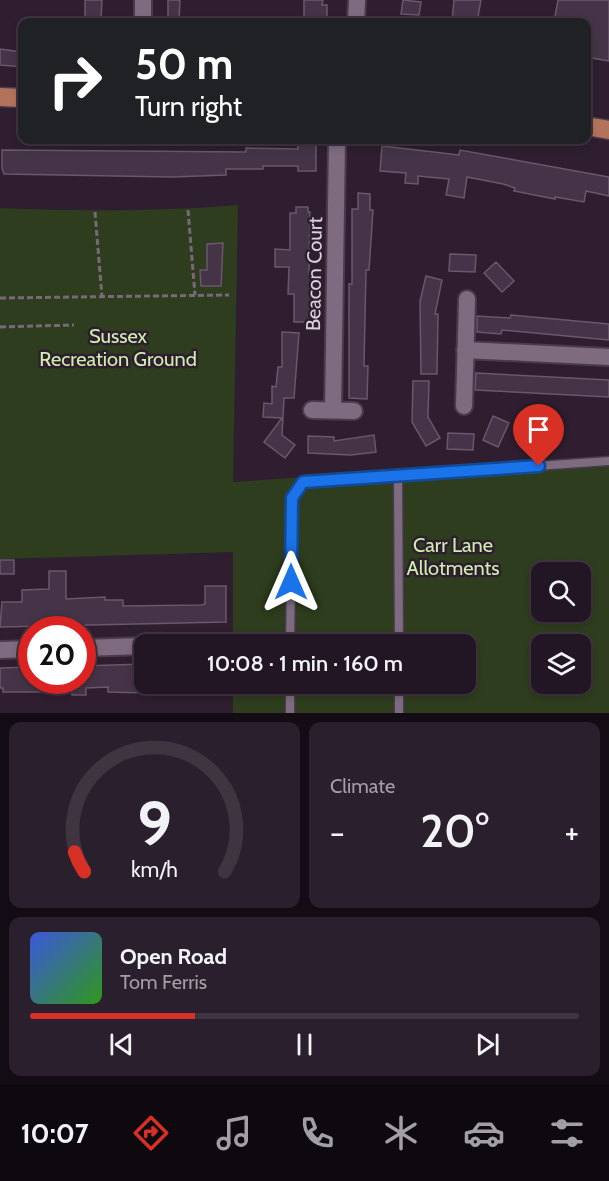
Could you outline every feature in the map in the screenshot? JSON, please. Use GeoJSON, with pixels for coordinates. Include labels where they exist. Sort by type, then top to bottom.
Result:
{"type":"FeatureCollection","features":[{"type":"Feature","properties":{"kind":"main road"},"geometry":{"type":"LineString","coordinates":[[0,97],[18,98]]}},
{"type":"Feature","properties":{"kind":"main road"},"geometry":{"type":"LineString","coordinates":[[591,127],[609,130]]}},
{"type":"Feature","properties":{"kind":"street"},"geometry":{"type":"LineString","coordinates":[[142,18],[143,0]]}},
{"type":"Feature","properties":{"kind":"street"},"geometry":{"type":"LineString","coordinates":[[356,18],[357,0]]}},
{"type":"Feature","properties":{"kind":"street","name":"Beacon Court"},"geometry":{"type":"LineString","coordinates":[[333,410],[337,144]]}},
{"type":"Feature","properties":{"kind":"street"},"geometry":{"type":"LineString","coordinates":[[464,405],[467,298]]}},
{"type":"Feature","properties":{"kind":"street"},"geometry":{"type":"LineString","coordinates":[[465,350],[609,357]]}},
{"type":"Feature","properties":{"kind":"street"},"geometry":{"type":"LineString","coordinates":[[312,410],[354,411]]}},
{"type":"Feature","properties":{"kind":"street"},"geometry":{"type":"LineString","coordinates":[[96,648],[134,646]]}},
{"type":"Feature","properties":{"kind":"street"},"geometry":{"type":"LineString","coordinates":[[0,650],[18,649]]}},
{"type":"Feature","properties":{"kind":"lane"},"geometry":{"type":"LineString","coordinates":[[290,634],[292,498],[303,482],[609,461]]}},
{"type":"Feature","properties":{"kind":"lane"},"geometry":{"type":"LineString","coordinates":[[398,476],[399,634]]}},
{"type":"Feature","properties":{"kind":"lane"},"geometry":{"type":"LineString","coordinates":[[290,694],[290,713]]}},
{"type":"Feature","properties":{"kind":"lane"},"geometry":{"type":"LineString","coordinates":[[399,694],[399,713]]}},
{"type":"Feature","properties":{"kind":"path"},"geometry":{"type":"LineString","coordinates":[[188,210],[195,295]]}},
{"type":"Feature","properties":{"kind":"path"},"geometry":{"type":"LineString","coordinates":[[95,212],[102,297]]}},
{"type":"Feature","properties":{"kind":"path"},"geometry":{"type":"LineString","coordinates":[[0,298],[229,295]]}},
{"type":"Feature","properties":{"kind":"path"},"geometry":{"type":"LineString","coordinates":[[0,327],[74,325]]}},
{"type":"Feature","properties":{"kind":"green space"},"geometry":{"type":"Polygon","coordinates":[[[238,205],[233,482],[609,457],[609,713],[233,713],[233,694],[476,694],[476,634],[233,634],[233,552],[0,559],[0,208],[178,209],[238,205]]]}},
{"type":"Feature","properties":{"kind":"building"},"geometry":{"type":"Polygon","coordinates":[[[85,0],[102,0],[101,18],[85,18],[85,0]]]}},
{"type":"Feature","properties":{"kind":"building"},"geometry":{"type":"Polygon","coordinates":[[[168,0],[180,0],[179,18],[168,18],[168,0]]]}},
{"type":"Feature","properties":{"kind":"building"},"geometry":{"type":"Polygon","coordinates":[[[304,0],[323,0],[322,5],[327,5],[327,18],[304,18],[304,0]]]}},
{"type":"Feature","properties":{"kind":"building"},"geometry":{"type":"Polygon","coordinates":[[[403,0],[421,2],[419,15],[401,14],[403,0]]]}},
{"type":"Feature","properties":{"kind":"building"},"geometry":{"type":"Polygon","coordinates":[[[454,0],[481,0],[478,18],[452,18],[454,0]]]}},
{"type":"Feature","properties":{"kind":"building"},"geometry":{"type":"Polygon","coordinates":[[[558,0],[609,0],[609,61],[591,58],[591,18],[555,18],[558,0]]]}},
{"type":"Feature","properties":{"kind":"building"},"geometry":{"type":"Polygon","coordinates":[[[0,49],[18,51],[18,67],[0,65],[0,49]]]}},
{"type":"Feature","properties":{"kind":"building"},"geometry":{"type":"Polygon","coordinates":[[[297,144],[316,144],[316,171],[298,171],[298,166],[263,166],[263,169],[226,169],[226,175],[172,177],[4,174],[2,168],[2,150],[246,152],[246,148],[298,149],[297,144]]]}},
{"type":"Feature","properties":{"kind":"building"},"geometry":{"type":"Polygon","coordinates":[[[382,146],[459,155],[460,150],[609,177],[609,196],[586,191],[584,202],[555,197],[555,199],[514,191],[515,188],[503,184],[467,177],[464,198],[446,195],[449,179],[418,176],[418,184],[405,183],[406,173],[380,171],[382,146]]]}},
{"type":"Feature","properties":{"kind":"building"},"geometry":{"type":"Polygon","coordinates":[[[358,193],[370,194],[370,210],[373,210],[369,270],[366,270],[364,366],[368,366],[367,399],[349,398],[349,284],[352,284],[352,209],[358,209],[358,193]]]}},
{"type":"Feature","properties":{"kind":"building"},"geometry":{"type":"Polygon","coordinates":[[[296,207],[308,207],[308,212],[310,212],[309,274],[314,274],[314,322],[294,322],[294,294],[288,294],[289,267],[275,267],[275,249],[290,250],[290,213],[296,213],[296,207]]]}},
{"type":"Feature","properties":{"kind":"building"},"geometry":{"type":"Polygon","coordinates":[[[223,243],[221,286],[201,286],[200,270],[207,270],[207,244],[223,243]]]}},
{"type":"Feature","properties":{"kind":"building"},"geometry":{"type":"Polygon","coordinates":[[[450,254],[476,255],[475,272],[449,271],[450,254]]]}},
{"type":"Feature","properties":{"kind":"building"},"geometry":{"type":"Polygon","coordinates":[[[496,262],[514,281],[502,292],[484,273],[496,262]]]}},
{"type":"Feature","properties":{"kind":"building"},"geometry":{"type":"Polygon","coordinates":[[[426,276],[442,280],[435,314],[438,314],[437,374],[421,374],[420,301],[426,276]]]}},
{"type":"Feature","properties":{"kind":"building"},"geometry":{"type":"Polygon","coordinates":[[[511,315],[609,324],[609,340],[502,330],[501,334],[477,332],[477,316],[510,318],[511,315]]]}},
{"type":"Feature","properties":{"kind":"building"},"geometry":{"type":"Polygon","coordinates":[[[282,332],[299,333],[294,398],[284,398],[282,435],[295,445],[285,458],[264,442],[282,418],[263,417],[264,403],[272,404],[272,386],[276,387],[278,367],[282,367],[282,332]]]}},
{"type":"Feature","properties":{"kind":"building"},"geometry":{"type":"Polygon","coordinates":[[[476,373],[609,380],[609,397],[475,390],[476,373]]]}},
{"type":"Feature","properties":{"kind":"building"},"geometry":{"type":"Polygon","coordinates":[[[413,381],[429,381],[428,417],[440,438],[426,446],[412,422],[413,381]]]}},
{"type":"Feature","properties":{"kind":"building"},"geometry":{"type":"Polygon","coordinates":[[[493,416],[509,423],[498,447],[483,440],[493,416]]]}},
{"type":"Feature","properties":{"kind":"building"},"geometry":{"type":"Polygon","coordinates":[[[448,433],[474,434],[473,450],[447,449],[448,433]]]}},
{"type":"Feature","properties":{"kind":"building"},"geometry":{"type":"Polygon","coordinates":[[[374,435],[376,452],[351,455],[308,453],[308,436],[334,437],[334,441],[374,435]]]}},
{"type":"Feature","properties":{"kind":"building"},"geometry":{"type":"Polygon","coordinates":[[[0,560],[14,560],[14,574],[0,574],[0,560]]]}},
{"type":"Feature","properties":{"kind":"building"},"geometry":{"type":"Polygon","coordinates":[[[49,571],[66,571],[66,599],[105,597],[105,600],[123,600],[123,606],[201,605],[205,604],[205,586],[226,586],[226,622],[96,625],[96,616],[18,616],[18,627],[0,627],[2,602],[22,602],[22,590],[49,589],[49,571]]]}},
{"type":"Feature","properties":{"kind":"building"},"geometry":{"type":"Polygon","coordinates":[[[134,664],[134,693],[108,692],[108,687],[96,688],[96,666],[134,664]]]}},
{"type":"Feature","properties":{"kind":"building"},"geometry":{"type":"Polygon","coordinates":[[[18,667],[18,692],[3,692],[3,688],[0,688],[0,668],[18,667]]]}},
{"type":"Feature","properties":{"kind":"route"},"geometry":{"type":"LineString","coordinates":[[291,582],[292,498],[303,482],[539,466]]}},
{"type":"Feature","properties":{"kind":"park label","name":"Sussex Recreation Ground"},"geometry":{"type":"Point","coordinates":[118,348]}},
{"type":"Feature","properties":{"kind":"park label","name":"Carr Lane Allotments"},"geometry":{"type":"Point","coordinates":[453,556]}}]}
